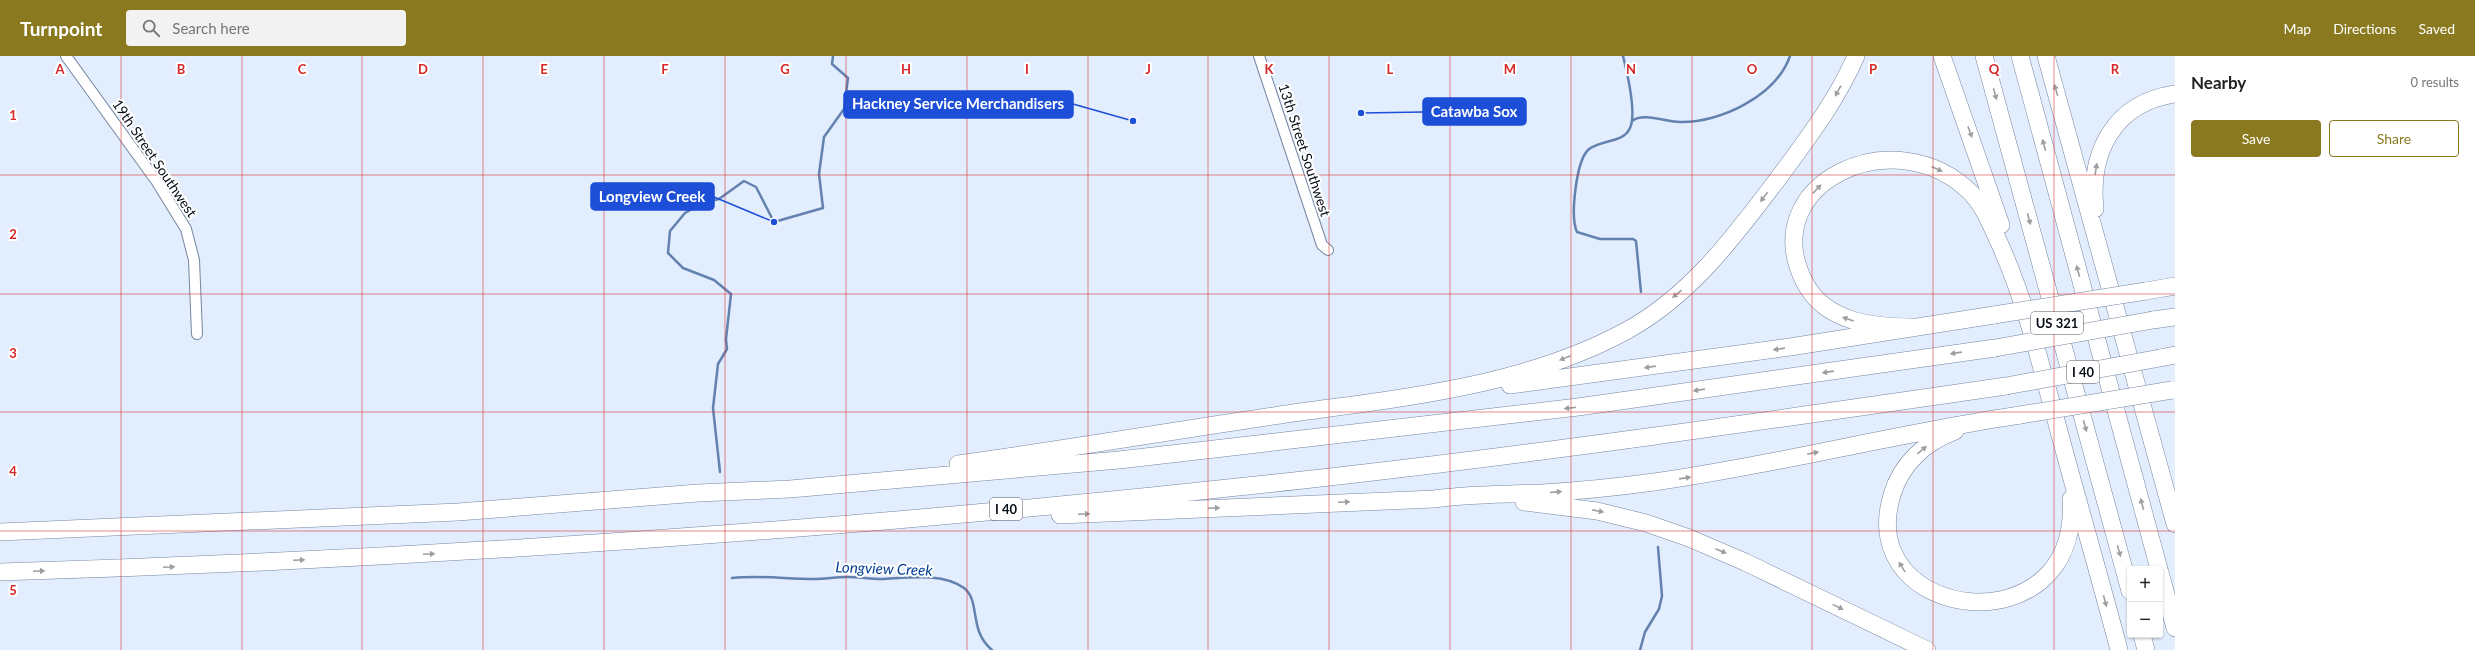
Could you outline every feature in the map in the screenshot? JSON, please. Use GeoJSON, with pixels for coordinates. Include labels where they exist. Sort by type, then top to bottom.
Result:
{"type":"FeatureCollection","features":[{"type":"Feature","properties":{"kind":"highway"},"geometry":{"type":"LineString","coordinates":[[698,493],[769,484],[899,472],[1121,441],[1418,394],[1505,376],[1554,363],[1626,331],[1671,300],[1699,275],[1750,216],[1816,127],[1835,96],[1856,56]]}},
{"type":"Feature","properties":{"kind":"highway"},"geometry":{"type":"LineString","coordinates":[[1942,56],[1993,199],[2009,251],[2016,285],[2058,428],[2118,650]]}},
{"type":"Feature","properties":{"kind":"highway","name":"US 321"},"geometry":{"type":"LineString","coordinates":[[1984,56],[2127,580]]}},
{"type":"Feature","properties":{"kind":"highway","name":"US 321"},"geometry":{"type":"LineString","coordinates":[[2020,56],[2158,566]]}},
{"type":"Feature","properties":{"kind":"highway"},"geometry":{"type":"LineString","coordinates":[[2046,56],[2175,524]]}},
{"type":"Feature","properties":{"kind":"highway"},"geometry":{"type":"LineString","coordinates":[[2104,263],[2094,199],[2095,168],[2101,150],[2107,137],[2126,116],[2150,100],[2175,94]]}},
{"type":"Feature","properties":{"kind":"highway"},"geometry":{"type":"LineString","coordinates":[[1914,328],[1878,326],[1844,318],[1821,303],[1811,292],[1800,272],[1795,241],[1800,216],[1809,200],[1820,186],[1848,168],[1875,160],[1903,159],[1928,165],[1955,179],[1973,195],[1984,210],[2016,285]]}},
{"type":"Feature","properties":{"kind":"highway"},"geometry":{"type":"LineString","coordinates":[[1418,394],[1489,388],[1686,362],[1914,328],[2174,286]]}},
{"type":"Feature","properties":{"kind":"highway"},"geometry":{"type":"LineString","coordinates":[[0,532],[359,518],[698,493],[798,489],[1119,460],[1578,407],[1995,348],[2175,317]]}},
{"type":"Feature","properties":{"kind":"highway","name":"I 40"},"geometry":{"type":"LineString","coordinates":[[0,572],[164,567],[429,554],[721,535],[1243,486],[1448,463],[2006,386],[2168,356]]}},
{"type":"Feature","properties":{"kind":"highway"},"geometry":{"type":"LineString","coordinates":[[1434,499],[1464,495],[1544,493],[1652,483],[1759,465],[1903,434],[2173,390]]}},
{"type":"Feature","properties":{"kind":"highway"},"geometry":{"type":"LineString","coordinates":[[1983,420],[1975,426],[1934,440],[1911,460],[1894,488],[1888,514],[1889,532],[1893,550],[1906,574],[1934,600],[1946,606],[1970,612],[2004,610],[2030,599],[2046,585],[2062,563],[2070,537],[2071,509],[2058,428]]}},
{"type":"Feature","properties":{"kind":"highway"},"geometry":{"type":"LineString","coordinates":[[2149,429],[2175,488]]}},
{"type":"Feature","properties":{"kind":"highway"},"geometry":{"type":"LineString","coordinates":[[976,512],[999,517],[1434,499],[1511,501],[1583,508],[1653,525],[1689,538],[1745,562],[1927,650]]}},
{"type":"Feature","properties":{"kind":"highway"},"geometry":{"type":"LineString","coordinates":[[2163,583],[2175,628]]}},
{"type":"Feature","properties":{"kind":"highway"},"geometry":{"type":"LineString","coordinates":[[2143,638],[2146,650]]}},
{"type":"Feature","properties":{"kind":"street","name":"19th Street Southwest"},"geometry":{"type":"LineString","coordinates":[[66,56],[148,169],[186,230],[194,260],[196,334]]}},
{"type":"Feature","properties":{"kind":"street","name":"13th Street Southwest"},"geometry":{"type":"LineString","coordinates":[[1259,56],[1322,246],[1328,250]]}},
{"type":"Feature","properties":{"kind":"waterway","name":"Longview Creek"},"geometry":{"type":"LineString","coordinates":[[720,472],[713,408],[718,364],[727,349],[726,339],[731,294],[714,280],[683,268],[668,253],[670,231],[685,213],[703,203],[719,199],[744,181],[756,187],[774,222],[823,208],[819,174],[824,137],[844,109],[848,78],[832,64],[833,56]]}},
{"type":"Feature","properties":{"kind":"waterway"},"geometry":{"type":"LineString","coordinates":[[1623,56],[1632,103],[1632,121],[1630,128],[1622,137],[1599,144],[1588,150],[1584,156],[1577,177],[1574,215],[1577,232],[1600,239],[1633,239],[1636,241],[1641,292]]}},
{"type":"Feature","properties":{"kind":"waterway"},"geometry":{"type":"LineString","coordinates":[[1632,121],[1642,117],[1674,122],[1696,121],[1712,118],[1729,112],[1760,95],[1773,83],[1783,70],[1790,56]]}},
{"type":"Feature","properties":{"kind":"waterway"},"geometry":{"type":"LineString","coordinates":[[1640,650],[1645,632],[1659,609],[1662,596],[1658,547]]}},
{"type":"Feature","properties":{"kind":"waterway","name":"Longview Creek"},"geometry":{"type":"LineString","coordinates":[[732,578],[763,577],[814,579],[847,577],[881,579],[924,577],[945,580],[964,588],[969,594],[972,600],[980,634],[992,650]]}},
{"type":"Feature","properties":{"kind":"place","name":"Catawba Sox"},"geometry":{"type":"Point","coordinates":[1361,113]}},
{"type":"Feature","properties":{"kind":"place","name":"Hackney Service Merchandisers"},"geometry":{"type":"Point","coordinates":[1133,121]}},
{"type":"Feature","properties":{"kind":"place","name":"Longview Creek"},"geometry":{"type":"Point","coordinates":[774,222]}}]}
